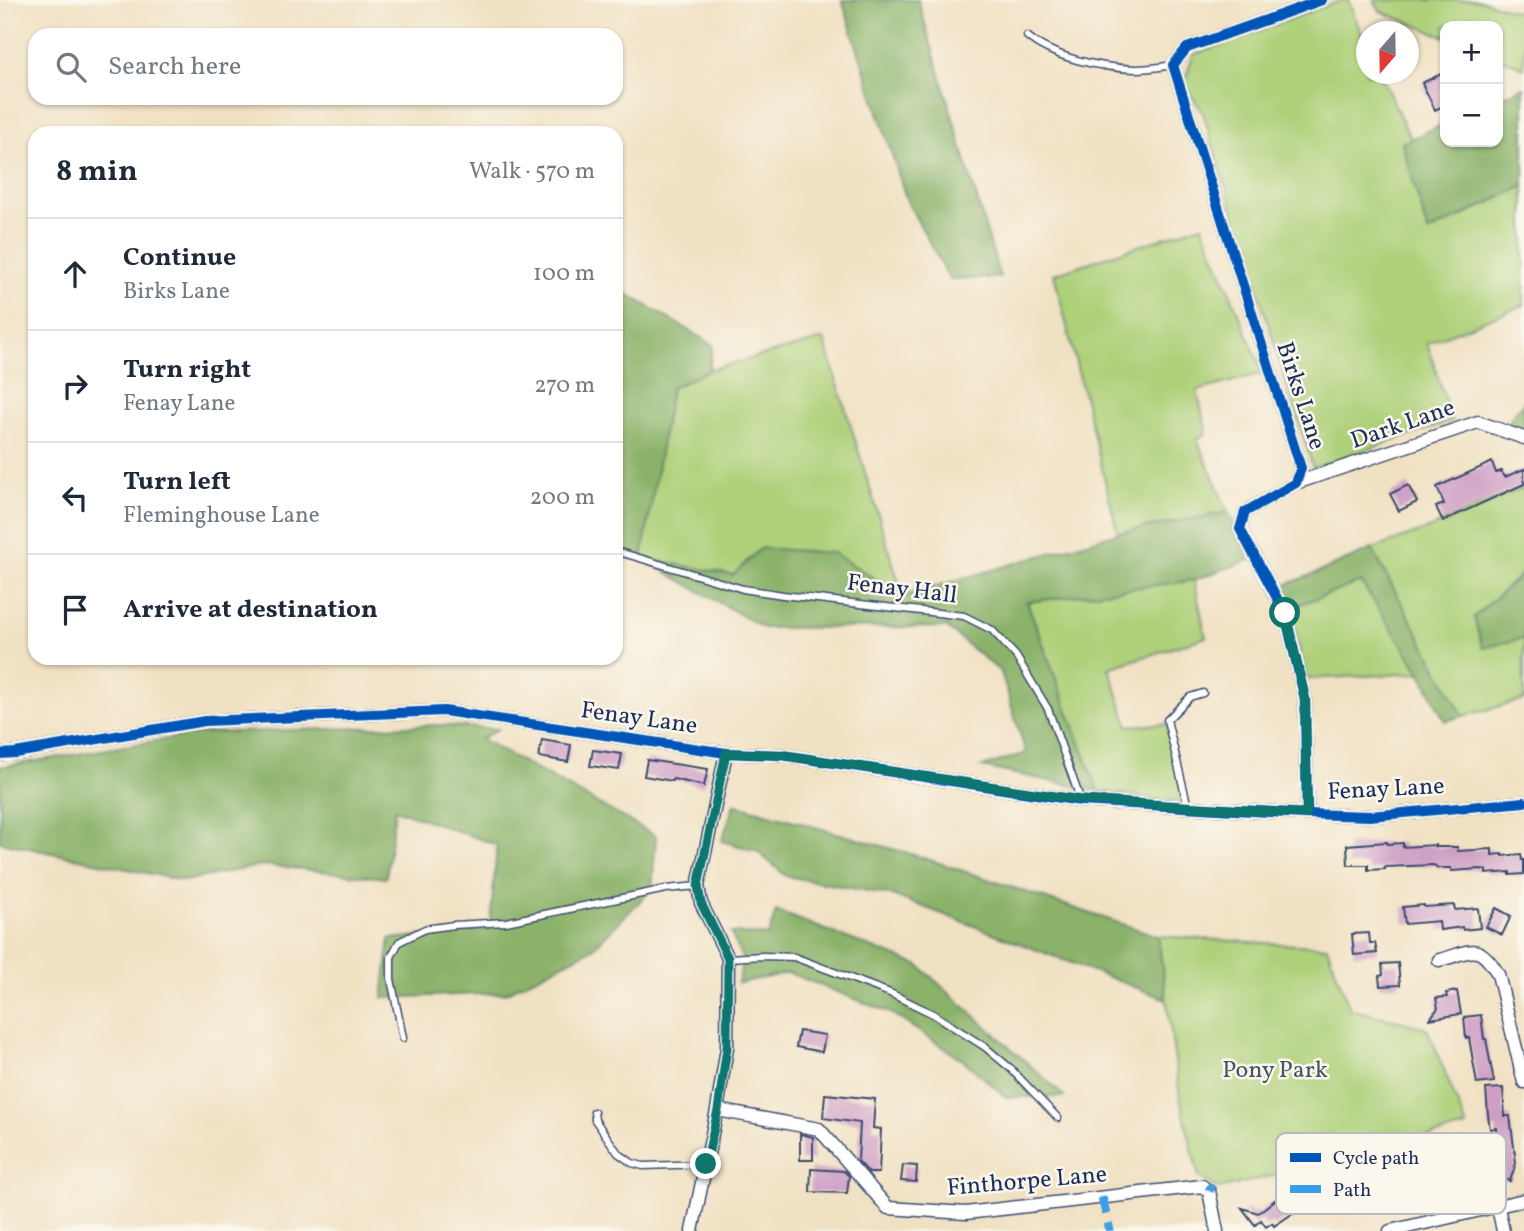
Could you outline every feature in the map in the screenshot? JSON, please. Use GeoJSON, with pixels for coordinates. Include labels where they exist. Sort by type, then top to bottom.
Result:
{"type":"FeatureCollection","features":[{"type":"Feature","properties":{"kind":"street"},"geometry":{"type":"LineString","coordinates":[[1173,65],[1187,48],[1322,0]]}},
{"type":"Feature","properties":{"kind":"street","name":"Birks Lane"},"geometry":{"type":"LineString","coordinates":[[1173,65],[1301,468],[1296,483],[1245,512],[1240,529],[1285,613],[1305,699],[1307,814]]}},
{"type":"Feature","properties":{"kind":"street","name":"Dark Lane"},"geometry":{"type":"LineString","coordinates":[[1296,483],[1478,422],[1524,438]]}},
{"type":"Feature","properties":{"kind":"street","name":"Fenay Lane"},"geometry":{"type":"LineString","coordinates":[[0,754],[15,754],[205,721],[444,711],[726,753],[782,755],[1081,800],[1370,816],[1524,802]]}},
{"type":"Feature","properties":{"kind":"street"},"geometry":{"type":"LineString","coordinates":[[692,1231],[718,1110],[727,1048],[728,958],[701,903],[698,886],[726,753]]}},
{"type":"Feature","properties":{"kind":"street"},"geometry":{"type":"LineString","coordinates":[[1439,960],[1465,951],[1474,951],[1482,954],[1492,964],[1498,974],[1524,1083]]}},
{"type":"Feature","properties":{"kind":"street","name":"Finthorpe Lane"},"geometry":{"type":"LineString","coordinates":[[718,1110],[819,1129],[888,1208],[966,1213],[1202,1186],[1209,1191],[1217,1231]]}},
{"type":"Feature","properties":{"kind":"street"},"geometry":{"type":"LineString","coordinates":[[1506,1205],[1524,1200]]}},
{"type":"Feature","properties":{"kind":"street"},"geometry":{"type":"LineString","coordinates":[[1390,1231],[1466,1214]]}},
{"type":"Feature","properties":{"kind":"lane"},"geometry":{"type":"LineString","coordinates":[[1027,36],[1055,53],[1101,66],[1138,69],[1173,65]]}},
{"type":"Feature","properties":{"kind":"lane","name":"Fenay Hall"},"geometry":{"type":"LineString","coordinates":[[623,553],[743,589],[964,616],[992,630],[1016,656],[1048,709],[1081,800]]}},
{"type":"Feature","properties":{"kind":"lane"},"geometry":{"type":"LineString","coordinates":[[1188,807],[1167,720],[1189,697],[1203,694]]}},
{"type":"Feature","properties":{"kind":"lane"},"geometry":{"type":"LineString","coordinates":[[403,1038],[391,979],[391,957],[399,942],[425,929],[506,922],[666,889],[698,886]]}},
{"type":"Feature","properties":{"kind":"lane"},"geometry":{"type":"LineString","coordinates":[[728,958],[794,957],[890,993],[933,1014],[985,1047],[1010,1068],[1058,1118]]}},
{"type":"Feature","properties":{"kind":"lane"},"geometry":{"type":"LineString","coordinates":[[594,1112],[595,1120],[618,1153],[632,1163],[643,1166],[706,1164]]}},
{"type":"Feature","properties":{"kind":"green space"},"geometry":{"type":"Polygon","coordinates":[[[842,0],[918,0],[1000,277],[950,280],[907,201],[842,0]]]}},
{"type":"Feature","properties":{"kind":"green space"},"geometry":{"type":"Polygon","coordinates":[[[1348,0],[1357,21],[1356,84],[1385,84],[1411,139],[1402,143],[1429,232],[1524,186],[1524,305],[1427,343],[1452,421],[1313,468],[1203,113],[1184,83],[1193,55],[1348,0]]]}},
{"type":"Feature","properties":{"kind":"green space"},"geometry":{"type":"Polygon","coordinates":[[[1374,0],[1480,0],[1524,14],[1524,68],[1503,59],[1503,21],[1440,21],[1440,35],[1419,27],[1419,21],[1405,21],[1380,11],[1374,0]]]}},
{"type":"Feature","properties":{"kind":"green space"},"geometry":{"type":"Polygon","coordinates":[[[1524,87],[1524,186],[1428,232],[1402,143],[1440,125],[1440,147],[1503,147],[1503,97],[1524,87]]]}},
{"type":"Feature","properties":{"kind":"green space"},"geometry":{"type":"Polygon","coordinates":[[[1202,225],[1263,373],[1197,391],[1207,432],[1197,440],[1228,512],[1118,533],[1054,274],[1202,225]]]}},
{"type":"Feature","properties":{"kind":"green space"},"geometry":{"type":"Polygon","coordinates":[[[629,295],[713,345],[709,370],[671,388],[642,558],[733,575],[761,548],[833,553],[903,596],[1118,533],[1228,512],[1250,560],[1194,580],[1027,602],[1098,791],[982,767],[1026,753],[1001,672],[946,627],[764,628],[641,558],[623,557],[623,296],[629,295]]]}},
{"type":"Feature","properties":{"kind":"green space"},"geometry":{"type":"Polygon","coordinates":[[[824,339],[903,596],[833,553],[733,575],[641,558],[671,388],[709,370],[824,339]]]}},
{"type":"Feature","properties":{"kind":"green space"},"geometry":{"type":"Polygon","coordinates":[[[1524,402],[1524,433],[1514,430],[1510,419],[1524,402]]]}},
{"type":"Feature","properties":{"kind":"green space"},"geometry":{"type":"Polygon","coordinates":[[[1524,487],[1524,572],[1474,617],[1483,647],[1524,638],[1524,700],[1463,716],[1372,549],[1431,528],[1524,487]]]}},
{"type":"Feature","properties":{"kind":"green space"},"geometry":{"type":"Polygon","coordinates":[[[1372,549],[1463,716],[1445,721],[1421,673],[1361,582],[1290,608],[1280,587],[1372,549]]]}},
{"type":"Feature","properties":{"kind":"green space"},"geometry":{"type":"Polygon","coordinates":[[[1524,572],[1524,638],[1483,648],[1474,617],[1524,572]]]}},
{"type":"Feature","properties":{"kind":"green space"},"geometry":{"type":"Polygon","coordinates":[[[1194,580],[1206,637],[1109,668],[1128,726],[1166,724],[1187,803],[1098,791],[1027,602],[1194,580]]]}},
{"type":"Feature","properties":{"kind":"green space"},"geometry":{"type":"Polygon","coordinates":[[[1361,582],[1421,673],[1306,679],[1290,608],[1361,582]]]}},
{"type":"Feature","properties":{"kind":"green space"},"geometry":{"type":"Polygon","coordinates":[[[440,725],[498,729],[481,739],[656,836],[652,889],[592,949],[505,993],[383,998],[390,939],[490,929],[497,845],[395,809],[386,878],[263,865],[184,881],[0,842],[0,767],[203,733],[440,725]]]}},
{"type":"Feature","properties":{"kind":"green space"},"geometry":{"type":"Polygon","coordinates":[[[734,804],[921,857],[1158,936],[1166,999],[895,896],[786,876],[757,851],[722,841],[734,804]]]}},
{"type":"Feature","properties":{"kind":"green space"},"geometry":{"type":"Polygon","coordinates":[[[776,911],[918,965],[1065,1097],[1006,1097],[963,1060],[891,1013],[789,973],[738,983],[743,960],[731,933],[768,936],[776,911]]]}},
{"type":"Feature","properties":{"kind":"green space","name":"Pony Park"},"geometry":{"type":"Polygon","coordinates":[[[1158,936],[1327,947],[1350,1009],[1427,1028],[1467,1127],[1443,1133],[1276,1133],[1276,1175],[1219,1189],[1199,1177],[1180,1098],[1158,936]]]}},
{"type":"Feature","properties":{"kind":"building"},"geometry":{"type":"Polygon","coordinates":[[[1440,74],[1440,108],[1435,110],[1422,83],[1440,74]]]}},
{"type":"Feature","properties":{"kind":"building"},"geometry":{"type":"Polygon","coordinates":[[[1492,462],[1496,473],[1501,471],[1505,477],[1524,469],[1524,484],[1443,521],[1436,507],[1444,504],[1437,487],[1492,462]]]}},
{"type":"Feature","properties":{"kind":"building"},"geometry":{"type":"Polygon","coordinates":[[[1408,485],[1417,502],[1399,511],[1390,494],[1408,485]]]}},
{"type":"Feature","properties":{"kind":"building"},"geometry":{"type":"Polygon","coordinates":[[[542,740],[571,745],[568,762],[539,757],[542,740]]]}},
{"type":"Feature","properties":{"kind":"building"},"geometry":{"type":"Polygon","coordinates":[[[593,750],[622,754],[619,770],[590,766],[593,750]]]}},
{"type":"Feature","properties":{"kind":"building"},"geometry":{"type":"Polygon","coordinates":[[[647,760],[708,769],[704,786],[644,776],[647,760]]]}},
{"type":"Feature","properties":{"kind":"building"},"geometry":{"type":"Polygon","coordinates":[[[1403,843],[1403,847],[1457,847],[1458,851],[1492,849],[1492,855],[1503,856],[1521,854],[1524,874],[1486,874],[1486,870],[1481,869],[1451,871],[1451,868],[1438,868],[1434,865],[1368,870],[1368,865],[1348,865],[1347,845],[1403,843]]]}},
{"type":"Feature","properties":{"kind":"building"},"geometry":{"type":"Polygon","coordinates":[[[1454,905],[1455,910],[1478,908],[1480,928],[1440,930],[1439,921],[1405,924],[1403,907],[1454,905]]]}},
{"type":"Feature","properties":{"kind":"building"},"geometry":{"type":"Polygon","coordinates":[[[1496,908],[1511,916],[1502,935],[1486,927],[1496,908]]]}},
{"type":"Feature","properties":{"kind":"building"},"geometry":{"type":"Polygon","coordinates":[[[1369,933],[1370,943],[1375,943],[1377,953],[1354,955],[1352,934],[1369,933]]]}},
{"type":"Feature","properties":{"kind":"building"},"geometry":{"type":"Polygon","coordinates":[[[1398,963],[1400,985],[1380,986],[1382,964],[1398,963]]]}},
{"type":"Feature","properties":{"kind":"building"},"geometry":{"type":"Polygon","coordinates":[[[1457,991],[1461,1014],[1430,1019],[1438,1008],[1436,998],[1447,997],[1446,993],[1457,991]]]}},
{"type":"Feature","properties":{"kind":"building"},"geometry":{"type":"Polygon","coordinates":[[[1481,1015],[1494,1082],[1477,1084],[1464,1017],[1481,1015]]]}},
{"type":"Feature","properties":{"kind":"building"},"geometry":{"type":"Polygon","coordinates":[[[799,1031],[825,1035],[822,1052],[796,1047],[799,1031]]]}},
{"type":"Feature","properties":{"kind":"building"},"geometry":{"type":"Polygon","coordinates":[[[1503,1088],[1505,1116],[1510,1116],[1516,1163],[1510,1181],[1506,1180],[1506,1133],[1496,1133],[1496,1128],[1490,1129],[1486,1089],[1503,1088]]]}},
{"type":"Feature","properties":{"kind":"building"},"geometry":{"type":"Polygon","coordinates":[[[825,1094],[875,1099],[873,1128],[881,1129],[879,1173],[869,1173],[858,1161],[860,1123],[823,1118],[825,1094]]]}},
{"type":"Feature","properties":{"kind":"building"},"geometry":{"type":"Polygon","coordinates":[[[800,1134],[813,1137],[813,1160],[800,1160],[800,1134]]]}},
{"type":"Feature","properties":{"kind":"building"},"geometry":{"type":"Polygon","coordinates":[[[903,1165],[917,1166],[916,1182],[901,1181],[903,1165]]]}},
{"type":"Feature","properties":{"kind":"building"},"geometry":{"type":"Polygon","coordinates":[[[811,1169],[844,1171],[849,1176],[847,1193],[810,1192],[811,1169]]]}},
{"type":"Feature","properties":{"kind":"building"},"geometry":{"type":"Polygon","coordinates":[[[1275,1200],[1276,1214],[1292,1214],[1274,1226],[1272,1223],[1266,1227],[1261,1220],[1255,1225],[1242,1208],[1258,1213],[1275,1200]]]}},
{"type":"Feature","properties":{"kind":"marked path"},"geometry":{"type":"LineString","coordinates":[[1209,1191],[1212,1185]]}},
{"type":"Feature","properties":{"kind":"marked path"},"geometry":{"type":"LineString","coordinates":[[1102,1197],[1110,1231]]}},
{"type":"Feature","properties":{"kind":"cycle path"},"geometry":{"type":"LineString","coordinates":[[1307,814],[1305,699],[1285,613],[1240,529],[1245,512],[1296,483],[1301,468],[1173,65],[1187,48],[1322,0]]}},
{"type":"Feature","properties":{"kind":"cycle path"},"geometry":{"type":"LineString","coordinates":[[0,754],[205,721],[444,711],[726,753],[782,755],[1081,801],[1370,816],[1524,802]]}},
{"type":"Feature","properties":{"kind":"route"},"geometry":{"type":"LineString","coordinates":[[706,1164],[718,1110],[727,1048],[728,958],[701,903],[698,886],[726,753],[782,755],[1081,800],[1307,814],[1305,699],[1285,613]]}}]}
